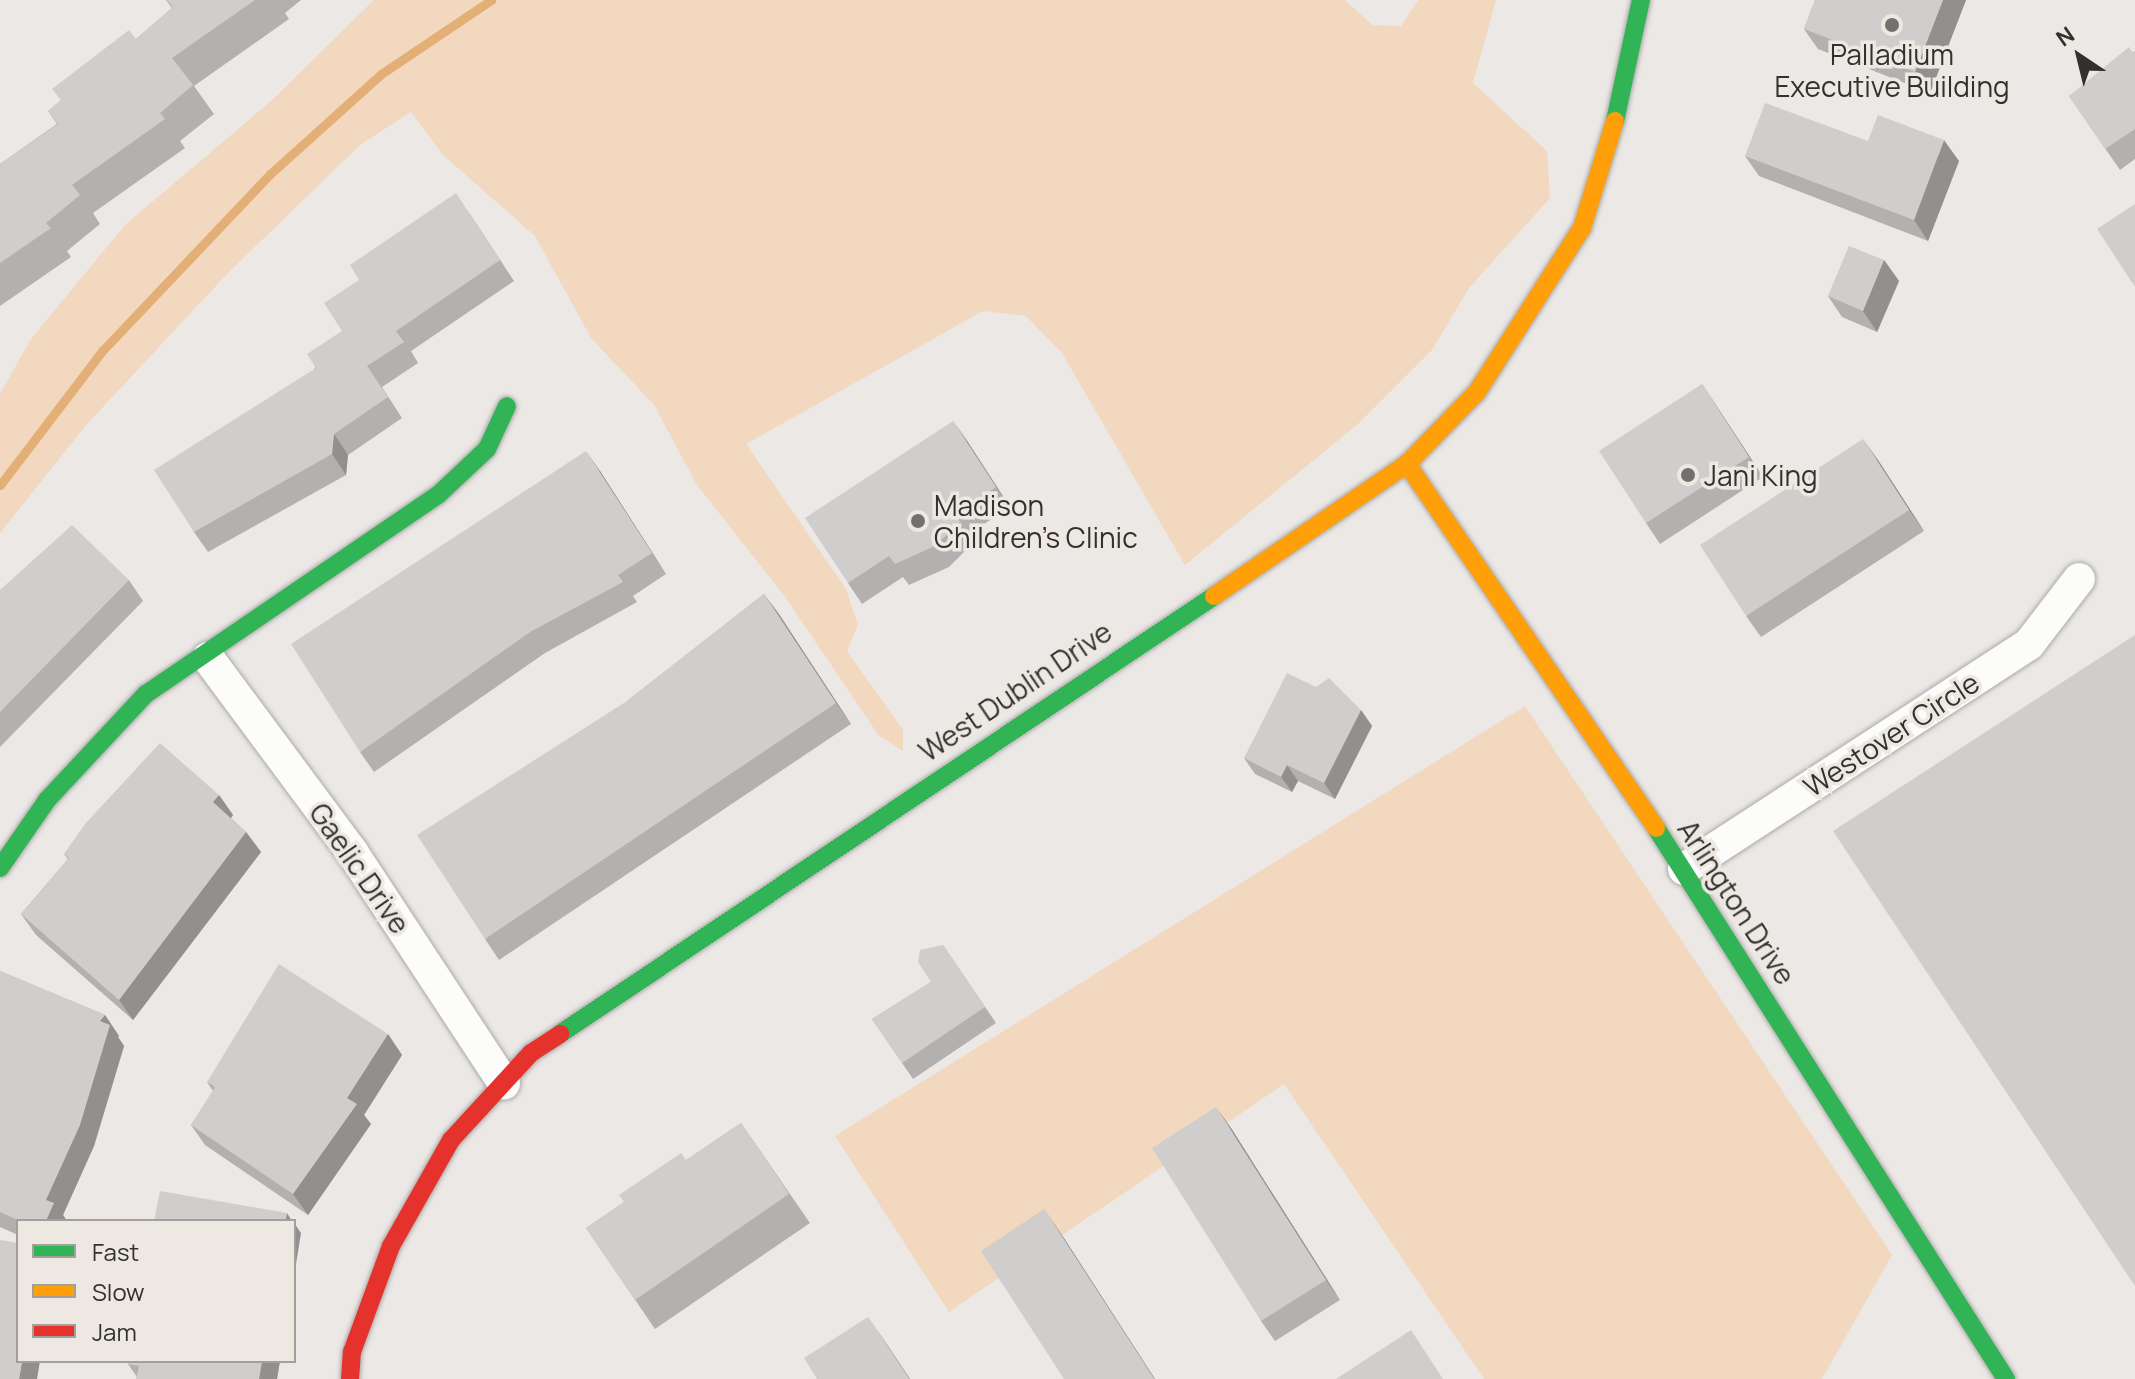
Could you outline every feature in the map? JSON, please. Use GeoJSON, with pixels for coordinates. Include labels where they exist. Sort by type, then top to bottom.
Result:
{"type":"FeatureCollection","features":[{"type":"Feature","properties":{"kind":"street","name":"West Dublin Drive"},"geometry":{"type":"LineString","coordinates":[[350,1379],[352,1352],[391,1246],[451,1140],[531,1053],[608,997],[1407,464],[1477,392],[1582,228],[1613,133],[1641,0]]}},
{"type":"Feature","properties":{"kind":"street"},"geometry":{"type":"LineString","coordinates":[[0,868],[47,800],[146,694],[208,658],[438,495],[487,449],[507,406]]}},
{"type":"Feature","properties":{"kind":"street","name":"Arlington Drive"},"geometry":{"type":"LineString","coordinates":[[1407,464],[1684,869],[2006,1379]]}},
{"type":"Feature","properties":{"kind":"street","name":"Westover Circle"},"geometry":{"type":"LineString","coordinates":[[1684,869],[2029,644],[2079,579]]}},
{"type":"Feature","properties":{"kind":"street","name":"Gaelic Drive"},"geometry":{"type":"LineString","coordinates":[[208,658],[352,852],[504,1083]]}},
{"type":"Feature","properties":{"kind":"shaded area"},"geometry":{"type":"Polygon","coordinates":[[[374,0],[1345,0],[1372,25],[1401,26],[1418,0],[1496,0],[1473,83],[1547,151],[1550,198],[1469,288],[1432,350],[1357,425],[1185,565],[1062,353],[1026,316],[983,311],[746,444],[846,589],[858,625],[847,651],[903,730],[903,751],[879,736],[786,598],[697,485],[654,405],[591,338],[535,236],[443,155],[411,112],[360,145],[227,274],[87,424],[0,533],[0,394],[31,339],[125,225],[271,101],[374,0]]]}},
{"type":"Feature","properties":{"kind":"shaded area"},"geometry":{"type":"Polygon","coordinates":[[[1525,706],[1892,1255],[1822,1379],[1484,1379],[1284,1084],[949,1312],[835,1136],[1525,706]]]}},
{"type":"Feature","properties":{"kind":"building"},"geometry":{"type":"Polygon","coordinates":[[[167,0],[255,0],[172,58],[193,85],[160,113],[165,119],[72,185],[80,195],[46,223],[51,228],[0,263],[0,164],[58,124],[48,111],[61,100],[52,89],[129,30],[136,39],[173,7],[167,0]]]}},
{"type":"Feature","properties":{"kind":"building","name":"Palladium Executive Building"},"geometry":{"type":"Polygon","coordinates":[[[1815,0],[1943,0],[1915,72],[1804,29],[1815,0]]]}},
{"type":"Feature","properties":{"kind":"building"},"geometry":{"type":"Polygon","coordinates":[[[2129,47],[2133,53],[2135,51],[2135,129],[2105,149],[2069,96],[2129,47]]]}},
{"type":"Feature","properties":{"kind":"building"},"geometry":{"type":"Polygon","coordinates":[[[1765,103],[1868,141],[1878,115],[1944,140],[1914,220],[1745,156],[1765,103]]]}},
{"type":"Feature","properties":{"kind":"building"},"geometry":{"type":"Polygon","coordinates":[[[456,193],[500,260],[396,331],[404,342],[367,366],[388,397],[334,434],[332,454],[194,532],[154,470],[316,368],[307,354],[342,331],[324,303],[359,280],[350,265],[456,193]]]}},
{"type":"Feature","properties":{"kind":"building"},"geometry":{"type":"Polygon","coordinates":[[[2135,204],[2135,287],[2097,229],[2135,204]]]}},
{"type":"Feature","properties":{"kind":"building"},"geometry":{"type":"Polygon","coordinates":[[[1849,246],[1884,260],[1863,311],[1828,296],[1849,246]]]}},
{"type":"Feature","properties":{"kind":"building","name":"Jani King"},"geometry":{"type":"Polygon","coordinates":[[[1702,384],[1749,457],[1646,523],[1599,451],[1702,384]]]}},
{"type":"Feature","properties":{"kind":"building","name":"Madison Children's Clinic"},"geometry":{"type":"Polygon","coordinates":[[[953,421],[996,487],[955,513],[960,522],[935,546],[895,564],[889,556],[848,583],[805,518],[953,421]]]}},
{"type":"Feature","properties":{"kind":"building"},"geometry":{"type":"Polygon","coordinates":[[[1863,439],[1909,510],[1746,616],[1700,545],[1863,439]]]}},
{"type":"Feature","properties":{"kind":"building"},"geometry":{"type":"Polygon","coordinates":[[[586,451],[652,553],[618,575],[623,582],[530,632],[360,752],[291,644],[586,451]]]}},
{"type":"Feature","properties":{"kind":"building"},"geometry":{"type":"Polygon","coordinates":[[[72,525],[129,580],[0,712],[0,590],[72,525]]]}},
{"type":"Feature","properties":{"kind":"building"},"geometry":{"type":"Polygon","coordinates":[[[764,594],[836,703],[485,939],[417,835],[627,701],[764,594]]]}},
{"type":"Feature","properties":{"kind":"building"},"geometry":{"type":"Polygon","coordinates":[[[2135,635],[2135,1286],[1833,831],[2135,635]]]}},
{"type":"Feature","properties":{"kind":"building"},"geometry":{"type":"Polygon","coordinates":[[[1287,673],[1316,687],[1329,678],[1361,710],[1324,783],[1287,765],[1281,777],[1244,758],[1287,673]]]}},
{"type":"Feature","properties":{"kind":"building"},"geometry":{"type":"Polygon","coordinates":[[[160,743],[219,795],[213,802],[246,832],[119,1000],[21,914],[69,858],[64,854],[85,824],[160,743]]]}},
{"type":"Feature","properties":{"kind":"building"},"geometry":{"type":"Polygon","coordinates":[[[943,945],[985,1007],[902,1063],[872,1019],[931,982],[918,962],[920,950],[943,945]]]}},
{"type":"Feature","properties":{"kind":"building"},"geometry":{"type":"Polygon","coordinates":[[[279,964],[388,1034],[347,1098],[357,1104],[293,1194],[191,1125],[215,1087],[207,1082],[279,964]]]}},
{"type":"Feature","properties":{"kind":"building"},"geometry":{"type":"Polygon","coordinates":[[[0,971],[105,1015],[100,1021],[110,1025],[80,1125],[46,1200],[54,1203],[47,1219],[16,1219],[0,1212],[0,971]]]}},
{"type":"Feature","properties":{"kind":"building"},"geometry":{"type":"Polygon","coordinates":[[[1216,1107],[1326,1280],[1261,1321],[1152,1148],[1216,1107]]]}},
{"type":"Feature","properties":{"kind":"building"},"geometry":{"type":"Polygon","coordinates":[[[741,1123],[789,1194],[635,1300],[586,1228],[624,1202],[619,1195],[681,1153],[686,1160],[741,1123]]]}},
{"type":"Feature","properties":{"kind":"building"},"geometry":{"type":"Polygon","coordinates":[[[160,1191],[287,1213],[286,1219],[154,1219],[160,1191]]]}},
{"type":"Feature","properties":{"kind":"building"},"geometry":{"type":"Polygon","coordinates":[[[1044,1209],[1154,1379],[1064,1379],[981,1251],[1044,1209]]]}},
{"type":"Feature","properties":{"kind":"building"},"geometry":{"type":"Polygon","coordinates":[[[0,1240],[16,1243],[16,1363],[22,1363],[19,1379],[0,1379],[0,1240]]]}},
{"type":"Feature","properties":{"kind":"building"},"geometry":{"type":"Polygon","coordinates":[[[868,1317],[909,1379],[817,1379],[804,1358],[868,1317]]]}},
{"type":"Feature","properties":{"kind":"building"},"geometry":{"type":"Polygon","coordinates":[[[1411,1330],[1443,1379],[1336,1379],[1411,1330]]]}},
{"type":"Feature","properties":{"kind":"building"},"geometry":{"type":"Polygon","coordinates":[[[262,1363],[259,1379],[136,1379],[139,1366],[128,1364],[262,1363]]]}},
{"type":"Feature","properties":{"kind":"waterway"},"geometry":{"type":"LineString","coordinates":[[0,485],[103,350],[270,174],[381,74],[491,0]]}},
{"type":"Feature","properties":{"kind":"traffic: fast"},"geometry":{"type":"LineString","coordinates":[[1615,121],[1641,0]]}},
{"type":"Feature","properties":{"kind":"traffic: fast"},"geometry":{"type":"LineString","coordinates":[[0,868],[47,800],[146,694],[438,495],[487,449],[507,406]]}},
{"type":"Feature","properties":{"kind":"traffic: fast"},"geometry":{"type":"LineString","coordinates":[[560,1034],[1214,596]]}},
{"type":"Feature","properties":{"kind":"traffic: fast"},"geometry":{"type":"LineString","coordinates":[[1656,828],[2006,1379]]}},
{"type":"Feature","properties":{"kind":"traffic: slow"},"geometry":{"type":"LineString","coordinates":[[1214,596],[1407,464],[1477,392],[1582,228],[1615,121]]}},
{"type":"Feature","properties":{"kind":"traffic: slow"},"geometry":{"type":"LineString","coordinates":[[1407,464],[1656,828]]}},
{"type":"Feature","properties":{"kind":"traffic: jam"},"geometry":{"type":"LineString","coordinates":[[350,1379],[352,1352],[391,1246],[451,1140],[531,1053],[560,1034]]}},
{"type":"Feature","properties":{"kind":"place","name":"Palladium Executive Building"},"geometry":{"type":"Point","coordinates":[1892,25]}},
{"type":"Feature","properties":{"kind":"place","name":"Jani King"},"geometry":{"type":"Point","coordinates":[1688,475]}},
{"type":"Feature","properties":{"kind":"place","name":"Madison Children's Clinic"},"geometry":{"type":"Point","coordinates":[918,521]}}]}
